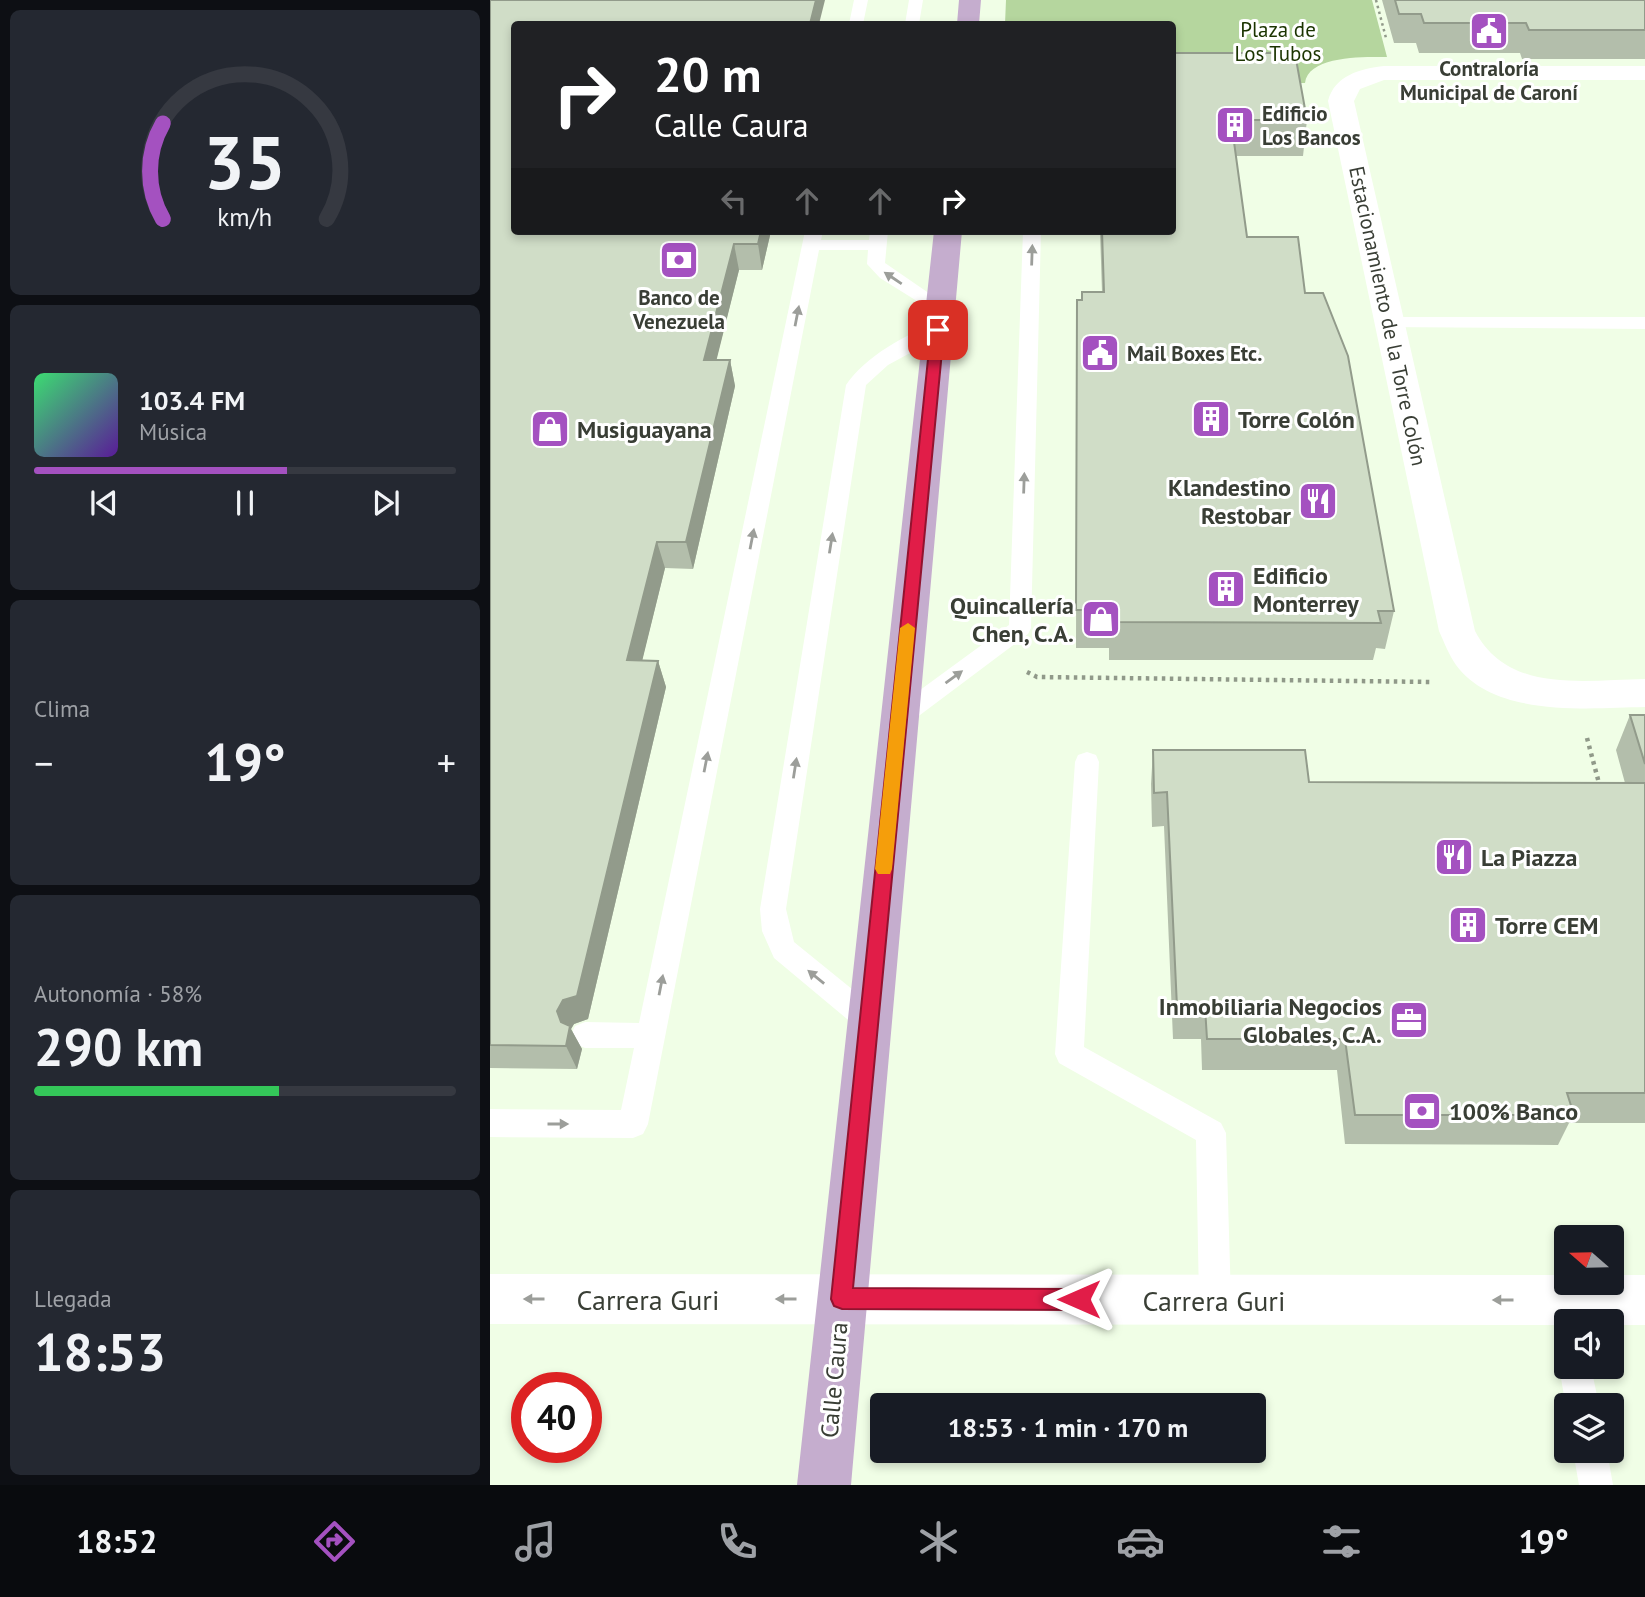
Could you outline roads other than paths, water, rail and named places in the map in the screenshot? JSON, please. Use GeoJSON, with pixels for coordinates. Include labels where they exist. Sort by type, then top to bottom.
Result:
{"type":"FeatureCollection","features":[{"type":"Feature","properties":{"kind":"main road"},"geometry":{"type":"LineString","coordinates":[[968,21],[970,0]]}},
{"type":"Feature","properties":{"kind":"main road","name":"Calle Caura"},"geometry":{"type":"LineString","coordinates":[[824,1485],[948,235]]}},
{"type":"Feature","properties":{"kind":"street","name":"Estacionamiento de la Torre Colón"},"geometry":{"type":"LineString","coordinates":[[1645,73],[1395,73],[1366,76],[1350,84],[1341,94],[1457,631],[1467,654],[1475,665],[1501,681],[1519,688],[1574,693],[1645,693]]}},
{"type":"Feature","properties":{"kind":"street","name":"Carrera Guri"},"geometry":{"type":"LineString","coordinates":[[490,1299],[1215,1300],[1554,1310]]}},
{"type":"Feature","properties":{"kind":"street","name":"Carrera Guri"},"geometry":{"type":"LineString","coordinates":[[1573,1309],[1645,1300]]}},
{"type":"Feature","properties":{"kind":"lane"},"geometry":{"type":"LineString","coordinates":[[857,21],[861,0]]}},
{"type":"Feature","properties":{"kind":"lane"},"geometry":{"type":"LineString","coordinates":[[912,21],[916,0]]}},
{"type":"Feature","properties":{"kind":"lane"},"geometry":{"type":"LineString","coordinates":[[899,718],[1020,628],[1032,235]]}},
{"type":"Feature","properties":{"kind":"lane"},"geometry":{"type":"LineString","coordinates":[[490,1124],[633,1124],[813,238],[878,238],[876,264],[939,318],[861,375],[856,385],[773,909],[776,931],[784,950],[869,1020]]}},
{"type":"Feature","properties":{"kind":"lane"},"geometry":{"type":"LineString","coordinates":[[1390,323],[1645,323]]}},
{"type":"Feature","properties":{"kind":"lane"},"geometry":{"type":"LineString","coordinates":[[1087,762],[1069,1054],[1212,1133],[1215,1300]]}},
{"type":"Feature","properties":{"kind":"lane"},"geometry":{"type":"LineString","coordinates":[[585,1035],[651,1036]]}},
{"type":"Feature","properties":{"kind":"lane"},"geometry":{"type":"LineString","coordinates":[[1592,1463],[1596,1485]]}},
{"type":"Feature","properties":{"kind":"place","name":"Contraloría Municipal de Caroní"},"geometry":{"type":"Point","coordinates":[1489,31]}},
{"type":"Feature","properties":{"kind":"place","name":"Edificio Los Bancos"},"geometry":{"type":"Point","coordinates":[1235,125]}},
{"type":"Feature","properties":{"kind":"place","name":"Banco de Venezuela"},"geometry":{"type":"Point","coordinates":[679,260]}},
{"type":"Feature","properties":{"kind":"place","name":"Mail Boxes Etc."},"geometry":{"type":"Point","coordinates":[1100,353]}},
{"type":"Feature","properties":{"kind":"place","name":"Torre Colón"},"geometry":{"type":"Point","coordinates":[1211,419]}},
{"type":"Feature","properties":{"kind":"place","name":"Musiguayana"},"geometry":{"type":"Point","coordinates":[550,429]}},
{"type":"Feature","properties":{"kind":"place","name":"Klandestino Restobar"},"geometry":{"type":"Point","coordinates":[1318,501]}},
{"type":"Feature","properties":{"kind":"place","name":"Edificio Monterrey"},"geometry":{"type":"Point","coordinates":[1226,589]}},
{"type":"Feature","properties":{"kind":"place","name":"Quincallería Chen, C.A."},"geometry":{"type":"Point","coordinates":[1101,619]}},
{"type":"Feature","properties":{"kind":"place","name":"La Piazza"},"geometry":{"type":"Point","coordinates":[1454,857]}},
{"type":"Feature","properties":{"kind":"place","name":"Torre CEM"},"geometry":{"type":"Point","coordinates":[1468,925]}},
{"type":"Feature","properties":{"kind":"place","name":"Inmobiliaria Negocios Globales, C.A."},"geometry":{"type":"Point","coordinates":[1409,1020]}},
{"type":"Feature","properties":{"kind":"place","name":"100% Banco"},"geometry":{"type":"Point","coordinates":[1422,1111]}},
{"type":"Feature","properties":{"kind":"park label","name":"Plaza de Los Tubos"},"geometry":{"type":"Point","coordinates":[1278,41]}}]}
